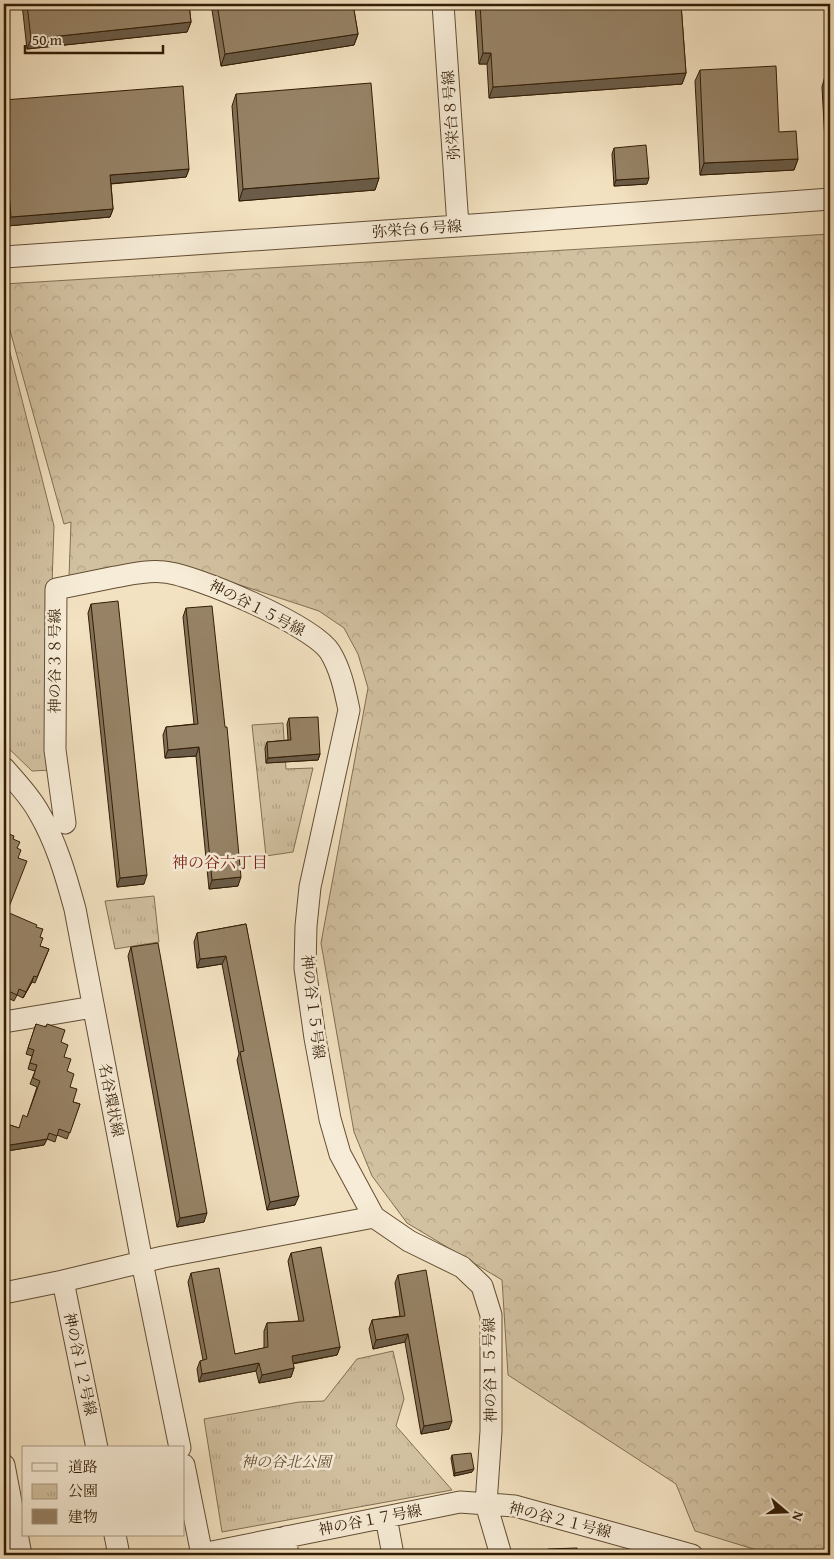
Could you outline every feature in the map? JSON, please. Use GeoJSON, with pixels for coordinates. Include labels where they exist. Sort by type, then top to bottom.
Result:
{"type":"FeatureCollection","features":[{"type":"Feature","properties":{"kind":"street","name":"弥栄台８号線"},"geometry":{"type":"LineString","coordinates":[[443,4],[458,226]]}},
{"type":"Feature","properties":{"kind":"street","name":"弥栄台６号線"},"geometry":{"type":"LineString","coordinates":[[4,257],[830,199]]}},
{"type":"Feature","properties":{"kind":"street","name":"神の谷３８号線"},"geometry":{"type":"LineString","coordinates":[[66,823],[55,750],[56,589],[145,572]]}},
{"type":"Feature","properties":{"kind":"street","name":"神の谷１５号線"},"geometry":{"type":"LineString","coordinates":[[145,572],[165,572],[203,581],[263,608],[303,629],[330,651],[343,681],[349,710],[310,887],[306,926],[305,968],[315,1038],[330,1119],[340,1154],[374,1217],[409,1241],[462,1267],[482,1286],[491,1315],[491,1430],[486,1504]]}},
{"type":"Feature","properties":{"kind":"street","name":"名谷環状線"},"geometry":{"type":"LineString","coordinates":[[4,768],[22,788],[38,811],[65,872],[75,910],[142,1262],[180,1446]]}},
{"type":"Feature","properties":{"kind":"street"},"geometry":{"type":"LineString","coordinates":[[4,1022],[93,1007]]}},
{"type":"Feature","properties":{"kind":"street"},"geometry":{"type":"LineString","coordinates":[[4,1293],[142,1262],[374,1217]]}},
{"type":"Feature","properties":{"kind":"street","name":"神の谷１２号線"},"geometry":{"type":"LineString","coordinates":[[62,1281],[97,1446]]}},
{"type":"Feature","properties":{"kind":"street"},"geometry":{"type":"LineString","coordinates":[[4,1465],[21,1555]]}},
{"type":"Feature","properties":{"kind":"street"},"geometry":{"type":"LineString","coordinates":[[185,1470],[202,1554]]}},
{"type":"Feature","properties":{"kind":"street","name":"神の谷１７号線"},"geometry":{"type":"LineString","coordinates":[[202,1554],[287,1546],[386,1517],[460,1502],[486,1504]]}},
{"type":"Feature","properties":{"kind":"street"},"geometry":{"type":"LineString","coordinates":[[486,1504],[501,1555]]}},
{"type":"Feature","properties":{"kind":"street","name":"神の谷２１号線"},"geometry":{"type":"LineString","coordinates":[[486,1504],[514,1506],[692,1555]]}},
{"type":"Feature","properties":{"kind":"street"},"geometry":{"type":"LineString","coordinates":[[386,1517],[393,1555]]}},
{"type":"Feature","properties":{"kind":"street"},"geometry":{"type":"LineString","coordinates":[[115,1536],[119,1555]]}},
{"type":"Feature","properties":{"kind":"green space"},"geometry":{"type":"Polygon","coordinates":[[[830,234],[830,1555],[773,1555],[695,1531],[676,1484],[508,1375],[502,1280],[407,1223],[372,1176],[354,1132],[321,943],[368,688],[358,654],[344,628],[319,611],[170,562],[69,577],[71,522],[64,524],[4,309],[4,284],[830,234]]]}},
{"type":"Feature","properties":{"kind":"green space"},"geometry":{"type":"Polygon","coordinates":[[[4,329],[54,526],[52,584],[52,770],[32,771],[4,744],[4,329]]]}},
{"type":"Feature","properties":{"kind":"green space"},"geometry":{"type":"Polygon","coordinates":[[[283,723],[286,769],[313,768],[293,852],[266,856],[252,725],[283,723]]]}},
{"type":"Feature","properties":{"kind":"green space"},"geometry":{"type":"Polygon","coordinates":[[[154,896],[159,942],[115,949],[105,901],[154,896]]]}},
{"type":"Feature","properties":{"kind":"green space","name":"神の谷北公園"},"geometry":{"type":"Polygon","coordinates":[[[393,1351],[404,1399],[396,1426],[452,1490],[222,1532],[204,1419],[299,1402],[324,1401],[357,1359],[393,1351]]]}},
{"type":"Feature","properties":{"kind":"building"},"geometry":{"type":"Polygon","coordinates":[[[27,4],[189,4],[191,22],[31,39],[27,4]]]}},
{"type":"Feature","properties":{"kind":"building"},"geometry":{"type":"Polygon","coordinates":[[[217,4],[353,4],[358,34],[225,54],[217,4]]]}},
{"type":"Feature","properties":{"kind":"building"},"geometry":{"type":"Polygon","coordinates":[[[480,4],[681,4],[686,73],[493,87],[491,53],[483,53],[480,4]]]}},
{"type":"Feature","properties":{"kind":"building"},"geometry":{"type":"Polygon","coordinates":[[[776,66],[779,132],[796,131],[798,159],[704,163],[700,70],[776,66]]]}},
{"type":"Feature","properties":{"kind":"building"},"geometry":{"type":"Polygon","coordinates":[[[825,76],[830,76],[830,132],[829,132],[825,76]]]}},
{"type":"Feature","properties":{"kind":"building"},"geometry":{"type":"Polygon","coordinates":[[[371,83],[379,178],[243,189],[236,94],[371,83]]]}},
{"type":"Feature","properties":{"kind":"building"},"geometry":{"type":"Polygon","coordinates":[[[183,86],[189,169],[110,175],[113,209],[11,217],[4,131],[4,100],[183,86]]]}},
{"type":"Feature","properties":{"kind":"building"},"geometry":{"type":"Polygon","coordinates":[[[646,145],[649,178],[616,180],[614,148],[646,145]]]}},
{"type":"Feature","properties":{"kind":"building"},"geometry":{"type":"Polygon","coordinates":[[[118,601],[147,875],[120,878],[91,604],[118,601]]]}},
{"type":"Feature","properties":{"kind":"building"},"geometry":{"type":"Polygon","coordinates":[[[212,606],[225,727],[227,727],[241,877],[212,880],[199,747],[168,750],[166,727],[198,724],[186,608],[212,606]]]}},
{"type":"Feature","properties":{"kind":"building"},"geometry":{"type":"Polygon","coordinates":[[[318,717],[320,754],[268,758],[267,742],[291,740],[289,718],[318,717]]]}},
{"type":"Feature","properties":{"kind":"building"},"geometry":{"type":"Polygon","coordinates":[[[4,832],[14,836],[13,839],[20,842],[17,848],[21,850],[18,858],[27,861],[7,912],[43,929],[40,937],[43,938],[40,946],[49,949],[37,977],[34,976],[26,992],[19,989],[17,995],[4,989],[4,832]]]}},
{"type":"Feature","properties":{"kind":"building"},"geometry":{"type":"Polygon","coordinates":[[[246,924],[299,1196],[270,1202],[240,1052],[244,1051],[226,956],[200,959],[197,933],[246,924]]]}},
{"type":"Feature","properties":{"kind":"building"},"geometry":{"type":"Polygon","coordinates":[[[158,943],[207,1213],[180,1218],[131,947],[158,943]]]}},
{"type":"Feature","properties":{"kind":"building"},"geometry":{"type":"Polygon","coordinates":[[[36,1024],[46,1027],[47,1024],[65,1030],[61,1042],[68,1045],[64,1057],[71,1059],[67,1071],[74,1074],[70,1087],[77,1089],[73,1102],[80,1104],[70,1133],[59,1129],[57,1136],[49,1133],[47,1139],[10,1145],[4,1143],[4,1123],[19,1128],[23,1115],[27,1117],[40,1081],[33,1078],[37,1065],[30,1063],[34,1050],[28,1048],[36,1024]]]}},
{"type":"Feature","properties":{"kind":"building"},"geometry":{"type":"Polygon","coordinates":[[[321,1247],[340,1347],[292,1356],[294,1368],[262,1375],[259,1363],[202,1374],[200,1361],[207,1359],[191,1273],[219,1268],[235,1354],[268,1347],[267,1323],[304,1321],[291,1253],[321,1247]]]}},
{"type":"Feature","properties":{"kind":"building"},"geometry":{"type":"Polygon","coordinates":[[[426,1270],[452,1421],[424,1426],[408,1334],[376,1340],[372,1320],[405,1316],[398,1275],[426,1270]]]}},
{"type":"Feature","properties":{"kind":"building"},"geometry":{"type":"Polygon","coordinates":[[[471,1453],[474,1469],[455,1473],[452,1455],[471,1453]]]}},
{"type":"Feature","properties":{"kind":"building"},"geometry":{"type":"Polygon","coordinates":[[[577,1548],[578,1555],[549,1555],[548,1549],[577,1548]]]}},
{"type":"Feature","properties":{"kind":"district","name":"神の谷六丁目"},"geometry":{"type":"Point","coordinates":[220,862]}}]}
